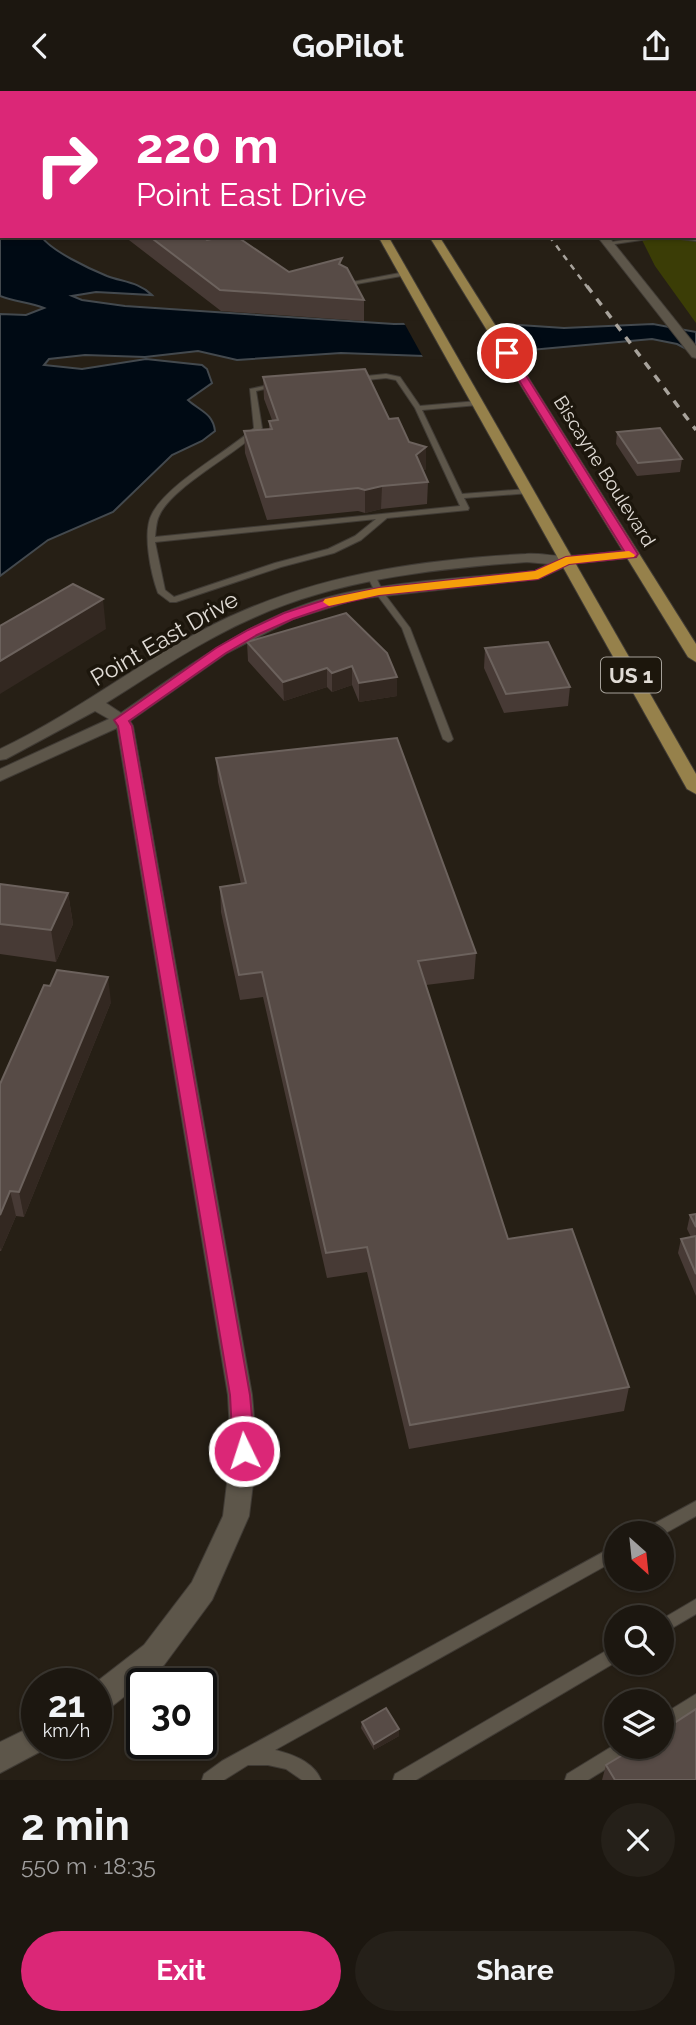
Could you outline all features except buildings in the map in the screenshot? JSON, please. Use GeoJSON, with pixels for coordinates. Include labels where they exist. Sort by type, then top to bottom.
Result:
{"type":"FeatureCollection","features":[{"type":"Feature","properties":{"kind":"main road","name":"US 1"},"geometry":{"type":"LineString","coordinates":[[384,238],[696,789]]}},
{"type":"Feature","properties":{"kind":"main road","name":"Biscayne Boulevard"},"geometry":{"type":"LineString","coordinates":[[435,238],[696,657]]}},
{"type":"Feature","properties":{"kind":"street"},"geometry":{"type":"LineString","coordinates":[[605,240],[696,354]]}},
{"type":"Feature","properties":{"kind":"street","name":"Point East Drive"},"geometry":{"type":"LineString","coordinates":[[0,755],[48,733],[200,638],[285,598],[371,575],[530,557],[566,560],[632,554]]}},
{"type":"Feature","properties":{"kind":"street","name":"Point East Drive"},"geometry":{"type":"LineString","coordinates":[[0,776],[121,720],[221,650],[288,616],[331,601],[379,591],[538,575],[566,560]]}},
{"type":"Feature","properties":{"kind":"street"},"geometry":{"type":"LineString","coordinates":[[96,704],[121,720],[125,726],[240,1395],[244,1451],[236,1516],[202,1591],[154,1655],[112,1688]]}},
{"type":"Feature","properties":{"kind":"street"},"geometry":{"type":"LineString","coordinates":[[0,1758],[21,1747]]}},
{"type":"Feature","properties":{"kind":"lane"},"geometry":{"type":"LineString","coordinates":[[605,240],[635,238]]}},
{"type":"Feature","properties":{"kind":"lane"},"geometry":{"type":"LineString","coordinates":[[352,274],[365,282]]}},
{"type":"Feature","properties":{"kind":"lane"},"geometry":{"type":"LineString","coordinates":[[345,284],[405,274]]}},
{"type":"Feature","properties":{"kind":"lane"},"geometry":{"type":"LineString","coordinates":[[353,283],[359,292]]}},
{"type":"Feature","properties":{"kind":"lane"},"geometry":{"type":"LineString","coordinates":[[151,540],[465,508],[418,408],[398,378],[386,376],[341,380]]}},
{"type":"Feature","properties":{"kind":"lane"},"geometry":{"type":"LineString","coordinates":[[291,384],[252,390],[258,428],[243,444],[183,486],[155,514],[151,540],[161,591],[173,600],[278,565],[331,551],[358,538],[385,516]]}},
{"type":"Feature","properties":{"kind":"lane"},"geometry":{"type":"LineString","coordinates":[[418,408],[478,403]]}},
{"type":"Feature","properties":{"kind":"lane"},"geometry":{"type":"LineString","coordinates":[[459,496],[527,491]]}},
{"type":"Feature","properties":{"kind":"lane"},"geometry":{"type":"LineString","coordinates":[[371,575],[379,591],[406,628],[448,739]]}},
{"type":"Feature","properties":{"kind":"lane"},"geometry":{"type":"LineString","coordinates":[[673,1521],[696,1508]]}},
{"type":"Feature","properties":{"kind":"lane"},"geometry":{"type":"LineString","coordinates":[[212,1780],[228,1767],[604,1559]]}},
{"type":"Feature","properties":{"kind":"lane"},"geometry":{"type":"LineString","coordinates":[[674,1620],[696,1607]]}},
{"type":"Feature","properties":{"kind":"lane"},"geometry":{"type":"LineString","coordinates":[[401,1780],[604,1660]]}},
{"type":"Feature","properties":{"kind":"lane"},"geometry":{"type":"LineString","coordinates":[[674,1716],[696,1702]]}},
{"type":"Feature","properties":{"kind":"lane"},"geometry":{"type":"LineString","coordinates":[[228,1767],[246,1758],[266,1755],[285,1759],[302,1768],[313,1780]]}},
{"type":"Feature","properties":{"kind":"lane"},"geometry":{"type":"LineString","coordinates":[[573,1780],[607,1759]]}},
{"type":"Feature","properties":{"kind":"shaded area"},"geometry":{"type":"Polygon","coordinates":[[[0,238],[43,238],[71,259],[107,276],[136,285],[152,295],[96,292],[72,296],[82,300],[125,306],[394,324],[489,323],[564,328],[653,324],[696,332],[696,354],[677,344],[652,339],[452,357],[341,353],[237,360],[198,351],[145,357],[85,355],[49,359],[44,365],[82,369],[146,359],[202,365],[207,369],[212,383],[188,400],[209,416],[215,431],[202,441],[172,455],[113,512],[48,540],[0,576],[0,314],[26,315],[44,308],[0,296],[0,238]]]}},
{"type":"Feature","properties":{"kind":"shaded area"},"geometry":{"type":"Polygon","coordinates":[[[641,238],[696,238],[696,323],[655,266],[641,238]]]}},
{"type":"Feature","properties":{"kind":"pier"},"geometry":{"type":"Polygon","coordinates":[[[403,321],[515,321],[536,353],[452,360],[424,359],[403,321]]]}},
{"type":"Feature","properties":{"kind":"railway"},"geometry":{"type":"LineString","coordinates":[[550,238],[588,288]]}},
{"type":"Feature","properties":{"kind":"railway"},"geometry":{"type":"LineString","coordinates":[[587,286],[696,430]]}},
{"type":"Feature","properties":{"kind":"slow traffic"},"geometry":{"type":"LineString","coordinates":[[329,602],[379,591],[538,575],[566,560],[629,555]]}},
{"type":"Feature","properties":{"kind":"route"},"geometry":{"type":"LineString","coordinates":[[244,1451],[240,1395],[125,726],[121,720],[221,650],[252,632],[331,601],[379,591],[538,575],[566,560],[632,554],[507,353]]}}]}
